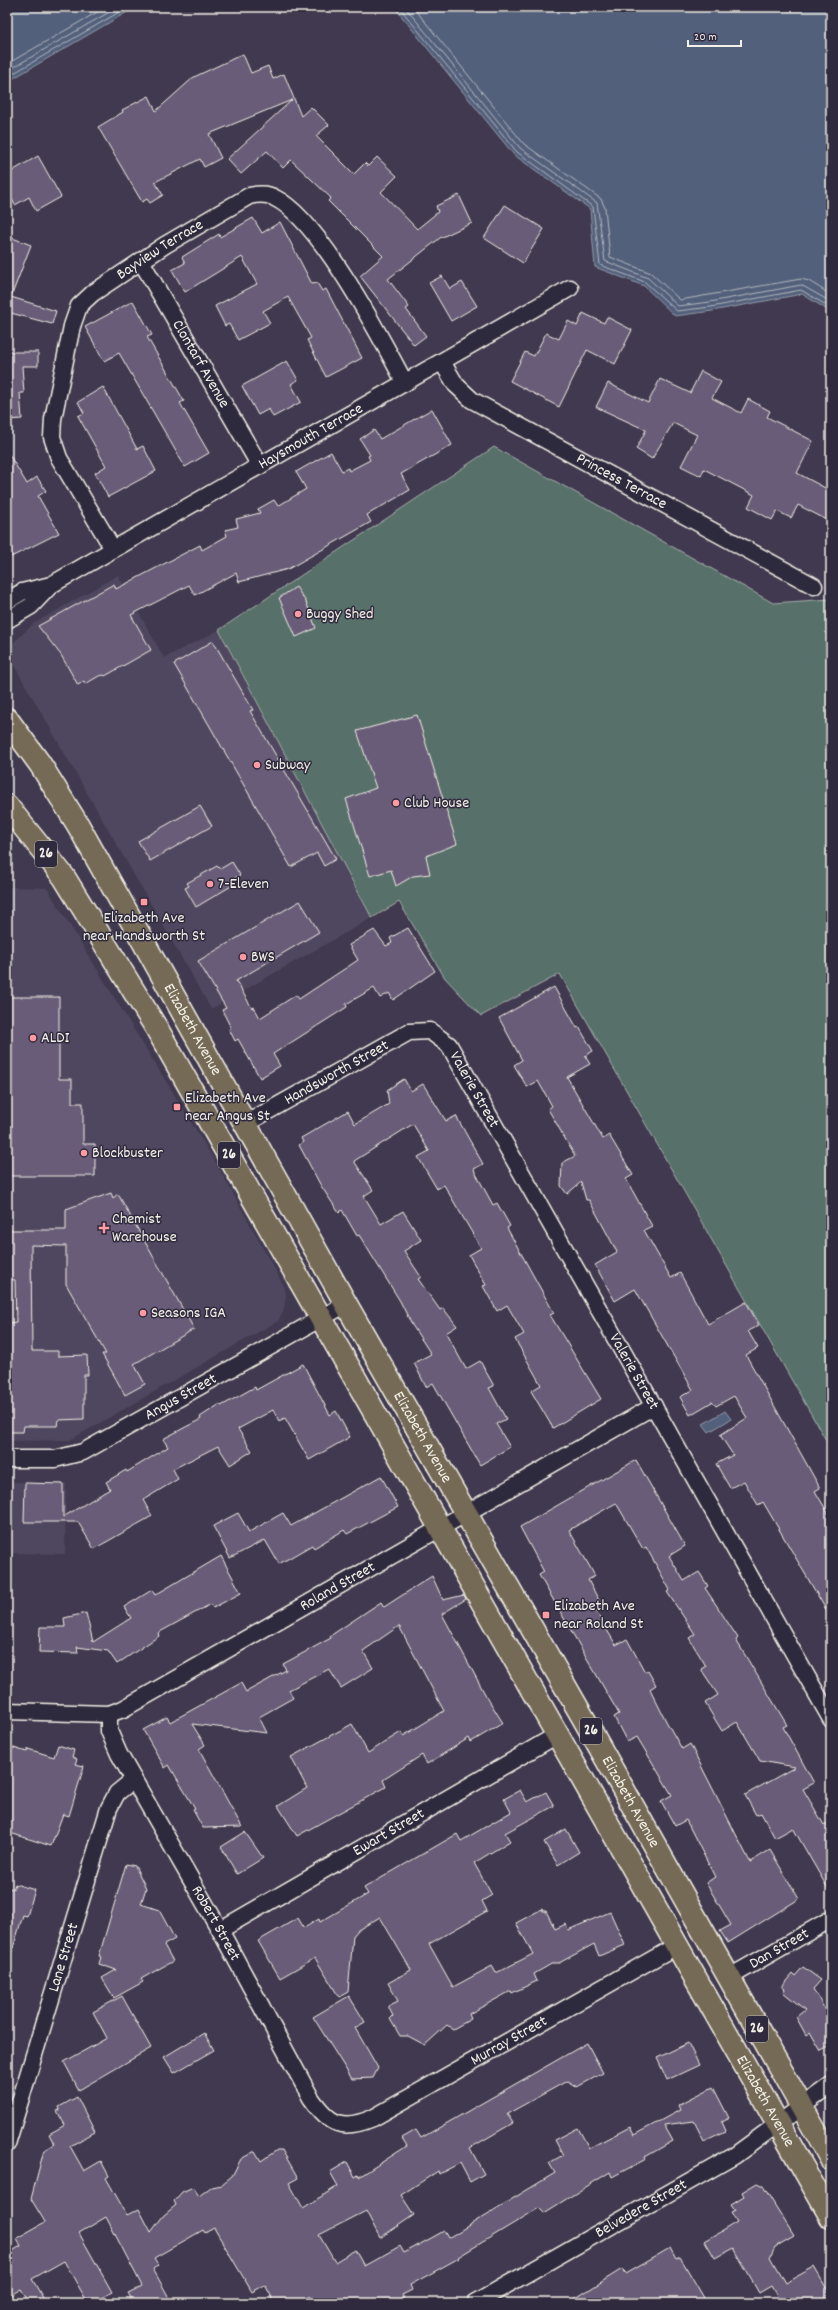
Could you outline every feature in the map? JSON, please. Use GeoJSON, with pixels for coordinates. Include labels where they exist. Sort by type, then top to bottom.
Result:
{"type":"FeatureCollection","features":[{"type":"Feature","properties":{"kind":"highway","name":"Elizabeth Avenue"},"geometry":{"type":"LineString","coordinates":[[7,719],[43,770],[74,818],[346,1304],[585,1721],[831,2159]]}},
{"type":"Feature","properties":{"kind":"highway","name":"Elizabeth Avenue"},"geometry":{"type":"LineString","coordinates":[[7,806],[64,877],[136,993],[831,2217]]}},
{"type":"Feature","properties":{"kind":"street","name":"Bayview Terrace"},"geometry":{"type":"LineString","coordinates":[[112,549],[59,458],[52,437],[53,419],[72,326],[80,306],[93,293],[165,245],[249,196],[260,194],[274,197],[285,203],[319,239],[405,383]]}},
{"type":"Feature","properties":{"kind":"street","name":"Clontarf Avenue"},"geometry":{"type":"LineString","coordinates":[[141,261],[260,466]]}},
{"type":"Feature","properties":{"kind":"street","name":"Haysmouth Terrace"},"geometry":{"type":"LineString","coordinates":[[7,620],[31,606],[51,585],[112,549],[570,288]]}},
{"type":"Feature","properties":{"kind":"street","name":"Princess Terrace"},"geometry":{"type":"LineString","coordinates":[[442,362],[456,385],[472,400],[814,586]]}},
{"type":"Feature","properties":{"kind":"street","name":"Haysmouth Terrace"},"geometry":{"type":"LineString","coordinates":[[7,601],[22,592],[51,585]]}},
{"type":"Feature","properties":{"kind":"street","name":"Handsworth Street"},"geometry":{"type":"LineString","coordinates":[[245,1124],[398,1037],[413,1031],[430,1030]]}},
{"type":"Feature","properties":{"kind":"street","name":"Valerie Street"},"geometry":{"type":"LineString","coordinates":[[430,1030],[441,1037],[455,1053],[831,1719]]}},
{"type":"Feature","properties":{"kind":"street","name":"Angus Street"},"geometry":{"type":"LineString","coordinates":[[7,1459],[55,1459],[83,1452],[346,1304]]}},
{"type":"Feature","properties":{"kind":"street","name":"Roland Street"},"geometry":{"type":"LineString","coordinates":[[7,1712],[109,1714],[145,1697],[654,1406]]}},
{"type":"Feature","properties":{"kind":"street","name":"Robert Street"},"geometry":{"type":"LineString","coordinates":[[109,1714],[111,1737],[133,1780],[220,1930],[311,2098],[319,2109],[338,2124]]}},
{"type":"Feature","properties":{"kind":"street","name":"Ewart Street"},"geometry":{"type":"LineString","coordinates":[[220,1930],[557,1735]]}},
{"type":"Feature","properties":{"kind":"street","name":"Lane Street"},"geometry":{"type":"LineString","coordinates":[[7,2144],[109,1808],[117,1794],[133,1780]]}},
{"type":"Feature","properties":{"kind":"street","name":"Dan Street"},"geometry":{"type":"LineString","coordinates":[[728,1978],[831,1919]]}},
{"type":"Feature","properties":{"kind":"street","name":"Murray Street"},"geometry":{"type":"LineString","coordinates":[[338,2124],[346,2126],[358,2124],[372,2118],[676,1946]]}},
{"type":"Feature","properties":{"kind":"street","name":"Belvedere Street"},"geometry":{"type":"LineString","coordinates":[[475,2303],[734,2156],[831,2085]]}},
{"type":"Feature","properties":{"kind":"shaded area"},"geometry":{"type":"Polygon","coordinates":[[[118,575],[164,658],[219,630],[372,918],[211,1009],[7,653],[7,649],[33,624],[118,575]]]}},
{"type":"Feature","properties":{"kind":"shaded area"},"geometry":{"type":"Polygon","coordinates":[[[7,887],[47,888],[215,1161],[285,1288],[286,1297],[284,1309],[278,1321],[70,1440],[7,1441],[7,887]]]}},
{"type":"Feature","properties":{"kind":"shaded area"},"geometry":{"type":"Polygon","coordinates":[[[7,1482],[66,1483],[65,1554],[7,1553],[7,1482]]]}},
{"type":"Feature","properties":{"kind":"green space"},"geometry":{"type":"Polygon","coordinates":[[[494,447],[773,603],[831,599],[831,1449],[560,974],[481,1016],[445,978],[399,902],[372,918],[219,630],[494,447]]]}},
{"type":"Feature","properties":{"kind":"water"},"geometry":{"type":"Polygon","coordinates":[[[7,7],[136,7],[7,82],[7,7]]]}},
{"type":"Feature","properties":{"kind":"water"},"geometry":{"type":"Polygon","coordinates":[[[394,7],[831,7],[831,312],[802,294],[712,311],[675,316],[644,286],[595,267],[590,209],[514,155],[394,7]]]}},
{"type":"Feature","properties":{"kind":"water"},"geometry":{"type":"Polygon","coordinates":[[[725,1411],[731,1419],[709,1432],[703,1424],[725,1411]]]}},
{"type":"Feature","properties":{"kind":"building"},"geometry":{"type":"Polygon","coordinates":[[[243,54],[251,73],[268,66],[273,79],[284,74],[301,116],[311,107],[329,125],[316,136],[354,174],[365,163],[368,166],[377,157],[397,176],[381,192],[417,229],[438,212],[436,206],[459,195],[472,223],[440,238],[388,279],[409,307],[406,309],[426,336],[414,345],[360,276],[383,256],[328,201],[331,198],[291,160],[283,168],[267,151],[241,174],[227,159],[292,100],[209,134],[221,158],[204,167],[200,159],[155,182],[163,195],[150,203],[147,199],[142,202],[98,127],[123,112],[122,110],[149,96],[156,111],[194,77],[243,54]]]}},
{"type":"Feature","properties":{"kind":"building"},"geometry":{"type":"Polygon","coordinates":[[[38,156],[61,197],[36,211],[29,197],[15,205],[7,190],[7,174],[38,156]]]}},
{"type":"Feature","properties":{"kind":"building"},"geometry":{"type":"Polygon","coordinates":[[[505,205],[544,229],[523,263],[484,238],[505,205]]]}},
{"type":"Feature","properties":{"kind":"building"},"geometry":{"type":"Polygon","coordinates":[[[253,218],[262,233],[280,222],[312,284],[317,283],[322,291],[326,289],[362,358],[326,377],[307,340],[311,338],[288,297],[263,311],[270,323],[238,340],[229,324],[225,326],[215,306],[257,284],[242,257],[185,292],[172,270],[185,263],[182,257],[219,234],[220,237],[253,218]]]}},
{"type":"Feature","properties":{"kind":"building"},"geometry":{"type":"Polygon","coordinates":[[[7,236],[31,245],[11,297],[56,311],[52,324],[7,312],[7,236]]]}},
{"type":"Feature","properties":{"kind":"building"},"geometry":{"type":"Polygon","coordinates":[[[442,276],[450,289],[462,282],[477,306],[451,321],[429,283],[442,276]]]}},
{"type":"Feature","properties":{"kind":"building"},"geometry":{"type":"Polygon","coordinates":[[[133,301],[152,335],[147,337],[184,401],[180,403],[209,453],[185,467],[119,353],[104,361],[85,327],[133,301]]]}},
{"type":"Feature","properties":{"kind":"building"},"geometry":{"type":"Polygon","coordinates":[[[583,313],[604,323],[607,317],[632,330],[615,364],[587,350],[559,407],[510,381],[525,352],[534,356],[546,333],[559,339],[568,321],[577,326],[583,313]]]}},
{"type":"Feature","properties":{"kind":"building"},"geometry":{"type":"Polygon","coordinates":[[[7,352],[38,352],[38,366],[22,366],[24,393],[20,393],[22,419],[7,420],[7,352]]]}},
{"type":"Feature","properties":{"kind":"building"},"geometry":{"type":"Polygon","coordinates":[[[287,361],[298,380],[291,384],[301,402],[273,417],[269,409],[258,415],[242,386],[287,361]]]}},
{"type":"Feature","properties":{"kind":"building"},"geometry":{"type":"Polygon","coordinates":[[[701,371],[721,382],[712,398],[741,413],[748,399],[770,411],[767,417],[813,441],[797,473],[831,491],[831,522],[798,505],[791,518],[777,511],[772,520],[748,507],[754,495],[704,469],[701,476],[681,466],[697,435],[673,423],[652,459],[636,449],[646,430],[596,407],[608,383],[648,403],[660,379],[690,393],[701,371]]]}},
{"type":"Feature","properties":{"kind":"building"},"geometry":{"type":"Polygon","coordinates":[[[103,387],[137,449],[143,446],[156,471],[108,497],[95,473],[106,466],[78,416],[84,413],[78,402],[103,387]]]}},
{"type":"Feature","properties":{"kind":"building"},"geometry":{"type":"Polygon","coordinates":[[[432,409],[452,445],[401,474],[410,490],[367,515],[371,522],[288,569],[239,582],[236,573],[195,595],[189,585],[131,615],[151,650],[105,676],[99,676],[85,684],[84,681],[78,685],[61,655],[38,626],[114,584],[116,589],[200,545],[202,550],[227,536],[225,530],[238,527],[236,519],[260,513],[258,509],[274,500],[278,506],[306,489],[296,472],[331,452],[342,471],[348,468],[349,471],[370,460],[368,456],[370,455],[360,439],[374,430],[380,439],[432,409]]]}},
{"type":"Feature","properties":{"kind":"building"},"geometry":{"type":"Polygon","coordinates":[[[7,451],[27,484],[37,477],[46,491],[38,496],[59,533],[7,559],[7,451]]]}},
{"type":"Feature","properties":{"kind":"building","name":"Buggy Shed"},"geometry":{"type":"Polygon","coordinates":[[[296,587],[306,602],[316,628],[296,637],[279,598],[296,587]]]}},
{"type":"Feature","properties":{"kind":"building"},"geometry":{"type":"Polygon","coordinates":[[[213,641],[253,710],[250,711],[336,859],[324,866],[317,853],[291,867],[174,664],[213,641]]]}},
{"type":"Feature","properties":{"kind":"building","name":"Club House"},"geometry":{"type":"Polygon","coordinates":[[[417,715],[457,844],[426,856],[430,874],[413,876],[396,886],[391,870],[370,876],[346,799],[376,788],[357,731],[417,715]]]}},
{"type":"Feature","properties":{"kind":"building"},"geometry":{"type":"Polygon","coordinates":[[[200,806],[212,826],[150,861],[138,841],[200,806]]]}},
{"type":"Feature","properties":{"kind":"building","name":"7-Eleven"},"geometry":{"type":"Polygon","coordinates":[[[232,862],[240,875],[230,881],[233,885],[196,907],[185,888],[189,886],[187,883],[217,866],[220,869],[232,862]]]}},
{"type":"Feature","properties":{"kind":"building"},"geometry":{"type":"Polygon","coordinates":[[[300,901],[319,932],[236,981],[252,1008],[254,1007],[260,1018],[296,995],[299,999],[358,960],[349,945],[374,930],[386,946],[392,943],[390,938],[408,928],[435,971],[393,1000],[389,993],[380,998],[374,988],[346,1004],[347,1007],[273,1054],[280,1066],[260,1078],[238,1039],[235,1041],[229,1029],[231,1028],[222,1010],[226,1008],[198,961],[300,901]]]}},
{"type":"Feature","properties":{"kind":"building"},"geometry":{"type":"Polygon","coordinates":[[[554,987],[577,1028],[579,1027],[593,1051],[585,1056],[590,1064],[567,1077],[603,1139],[609,1135],[633,1175],[626,1179],[652,1226],[644,1230],[671,1278],[680,1273],[708,1324],[746,1302],[759,1325],[748,1331],[758,1348],[746,1355],[820,1488],[815,1491],[831,1518],[831,1618],[763,1502],[758,1505],[744,1481],[730,1488],[716,1464],[733,1455],[720,1435],[747,1418],[734,1396],[716,1406],[712,1402],[690,1415],[680,1397],[693,1390],[635,1289],[615,1301],[595,1265],[617,1252],[589,1200],[586,1200],[581,1182],[567,1194],[561,1186],[562,1163],[575,1156],[548,1109],[552,1106],[538,1081],[527,1087],[514,1065],[522,1060],[499,1018],[554,987]]]}},
{"type":"Feature","properties":{"kind":"building","name":"ALDI"},"geometry":{"type":"Polygon","coordinates":[[[7,997],[59,997],[59,1079],[72,1079],[72,1103],[83,1103],[83,1144],[95,1144],[95,1176],[7,1176],[7,997]]]}},
{"type":"Feature","properties":{"kind":"building"},"geometry":{"type":"Polygon","coordinates":[[[404,1079],[411,1091],[423,1084],[446,1121],[456,1116],[483,1164],[474,1169],[475,1172],[493,1205],[497,1203],[510,1226],[507,1228],[554,1313],[550,1315],[601,1399],[553,1428],[531,1391],[541,1385],[515,1339],[524,1334],[507,1305],[497,1311],[483,1286],[486,1285],[469,1255],[481,1248],[444,1185],[437,1189],[418,1157],[429,1151],[413,1124],[354,1161],[373,1190],[364,1196],[381,1224],[403,1211],[421,1240],[404,1251],[421,1277],[418,1279],[440,1310],[443,1308],[457,1326],[446,1333],[466,1369],[480,1361],[494,1386],[489,1388],[506,1419],[496,1424],[510,1447],[480,1465],[433,1383],[426,1387],[414,1363],[431,1354],[412,1325],[400,1301],[359,1235],[357,1236],[342,1210],[339,1213],[321,1186],[299,1145],[303,1142],[301,1138],[348,1111],[355,1124],[389,1104],[387,1090],[404,1079]]]}},
{"type":"Feature","properties":{"kind":"building"},"geometry":{"type":"Polygon","coordinates":[[[111,1193],[113,1198],[118,1194],[194,1329],[134,1364],[145,1384],[125,1395],[102,1354],[106,1354],[66,1284],[66,1246],[31,1245],[32,1351],[58,1351],[58,1356],[87,1355],[88,1375],[84,1375],[84,1419],[58,1420],[57,1426],[24,1426],[23,1432],[7,1432],[7,1323],[16,1322],[15,1280],[7,1279],[7,1230],[66,1230],[66,1209],[111,1193]]]}},
{"type":"Feature","properties":{"kind":"building"},"geometry":{"type":"Polygon","coordinates":[[[303,1364],[330,1415],[336,1411],[350,1437],[309,1460],[285,1418],[279,1421],[273,1410],[238,1429],[252,1451],[230,1465],[218,1446],[173,1469],[178,1479],[143,1500],[152,1516],[94,1549],[78,1522],[24,1522],[25,1483],[63,1484],[63,1517],[110,1489],[106,1482],[126,1470],[127,1472],[168,1447],[163,1439],[201,1419],[200,1417],[220,1404],[221,1406],[255,1387],[256,1390],[303,1364]]]}},
{"type":"Feature","properties":{"kind":"building"},"geometry":{"type":"Polygon","coordinates":[[[636,1460],[685,1546],[669,1556],[684,1581],[699,1572],[708,1586],[705,1588],[738,1638],[736,1640],[787,1725],[783,1727],[814,1783],[803,1789],[824,1825],[831,1821],[831,1894],[793,1828],[775,1838],[761,1813],[756,1815],[745,1795],[795,1767],[760,1761],[737,1722],[722,1731],[705,1703],[718,1695],[701,1669],[706,1666],[689,1638],[695,1634],[667,1592],[670,1590],[646,1547],[643,1549],[616,1503],[569,1530],[595,1576],[588,1580],[602,1606],[595,1610],[616,1645],[627,1639],[645,1672],[648,1671],[656,1685],[650,1689],[666,1721],[682,1749],[690,1744],[750,1862],[770,1850],[799,1899],[728,1943],[720,1931],[731,1925],[706,1883],[715,1877],[686,1820],[675,1826],[661,1801],[672,1795],[637,1737],[627,1742],[614,1717],[619,1714],[539,1575],[544,1572],[520,1527],[636,1460]]]}},
{"type":"Feature","properties":{"kind":"building"},"geometry":{"type":"Polygon","coordinates":[[[381,1476],[398,1507],[347,1534],[344,1530],[314,1548],[312,1545],[279,1564],[265,1540],[230,1558],[213,1526],[238,1513],[249,1532],[283,1513],[291,1526],[381,1476]]]}},
{"type":"Feature","properties":{"kind":"building"},"geometry":{"type":"Polygon","coordinates":[[[221,1556],[241,1593],[213,1608],[211,1604],[158,1633],[159,1636],[117,1664],[108,1651],[77,1647],[78,1653],[39,1652],[40,1627],[65,1627],[64,1618],[86,1613],[93,1642],[131,1618],[124,1607],[152,1590],[155,1595],[221,1556]]]}},
{"type":"Feature","properties":{"kind":"building"},"geometry":{"type":"Polygon","coordinates":[[[432,1576],[443,1600],[464,1595],[466,1599],[442,1614],[485,1694],[503,1723],[471,1742],[469,1738],[427,1764],[422,1755],[383,1780],[386,1787],[297,1836],[278,1806],[307,1788],[291,1757],[352,1724],[368,1753],[401,1732],[403,1736],[444,1711],[399,1626],[363,1651],[373,1668],[341,1688],[329,1669],[289,1690],[293,1698],[259,1717],[267,1733],[192,1724],[205,1745],[199,1749],[242,1827],[203,1828],[193,1810],[195,1809],[169,1765],[165,1768],[143,1730],[167,1717],[170,1722],[241,1683],[246,1692],[286,1670],[283,1664],[331,1638],[330,1636],[381,1602],[384,1607],[432,1576]]]}},
{"type":"Feature","properties":{"kind":"building"},"geometry":{"type":"Polygon","coordinates":[[[58,1745],[74,1750],[72,1757],[77,1759],[75,1764],[84,1766],[69,1816],[63,1814],[51,1846],[7,1832],[7,1746],[27,1752],[28,1749],[54,1757],[58,1745]]]}},
{"type":"Feature","properties":{"kind":"building"},"geometry":{"type":"Polygon","coordinates":[[[520,1790],[527,1802],[546,1792],[554,1806],[505,1833],[510,1841],[474,1863],[492,1895],[482,1901],[487,1911],[429,1944],[453,1987],[492,1966],[496,1973],[533,1954],[516,1923],[542,1909],[543,1911],[546,1911],[555,1929],[566,1924],[568,1930],[610,1912],[625,1945],[599,1956],[594,1944],[559,1963],[553,1963],[534,1974],[537,1981],[512,1993],[511,1991],[469,2014],[471,2019],[453,2029],[447,2025],[425,2045],[408,2036],[400,2036],[390,2019],[393,2016],[388,2006],[398,2001],[388,1983],[411,1970],[380,1917],[358,1930],[353,1936],[348,1992],[339,1997],[315,1958],[280,1978],[258,1941],[298,1918],[304,1928],[319,1919],[320,1922],[368,1894],[364,1888],[457,1834],[461,1841],[511,1812],[504,1799],[520,1790]]]}},
{"type":"Feature","properties":{"kind":"building"},"geometry":{"type":"Polygon","coordinates":[[[566,1829],[579,1852],[558,1865],[544,1842],[566,1829]]]}},
{"type":"Feature","properties":{"kind":"building"},"geometry":{"type":"Polygon","coordinates":[[[245,1832],[263,1858],[237,1874],[221,1847],[245,1832]]]}},
{"type":"Feature","properties":{"kind":"building"},"geometry":{"type":"Polygon","coordinates":[[[126,1864],[135,1866],[146,1888],[141,1904],[159,1910],[175,1939],[164,1945],[173,1961],[141,1979],[143,1982],[114,1998],[102,1978],[116,1970],[99,1964],[101,1957],[99,1956],[126,1864]]]}},
{"type":"Feature","properties":{"kind":"building"},"geometry":{"type":"Polygon","coordinates":[[[15,1884],[35,1890],[27,1916],[23,1915],[11,1955],[7,1955],[7,1887],[13,1889],[15,1884]]]}},
{"type":"Feature","properties":{"kind":"building"},"geometry":{"type":"Polygon","coordinates":[[[803,1967],[821,1980],[813,1989],[831,2020],[831,2046],[821,2051],[810,2032],[806,2035],[796,2017],[805,2010],[783,1992],[785,1989],[782,1987],[793,1974],[795,1976],[803,1967]]]}},
{"type":"Feature","properties":{"kind":"building"},"geometry":{"type":"Polygon","coordinates":[[[122,1996],[151,2048],[79,2090],[64,2062],[107,2038],[93,2012],[122,1996]]]}},
{"type":"Feature","properties":{"kind":"building"},"geometry":{"type":"Polygon","coordinates":[[[349,1996],[365,2022],[355,2028],[378,2068],[373,2078],[352,2079],[313,2017],[349,1996]]]}},
{"type":"Feature","properties":{"kind":"building"},"geometry":{"type":"Polygon","coordinates":[[[204,2033],[214,2050],[174,2073],[164,2057],[204,2033]]]}},
{"type":"Feature","properties":{"kind":"building"},"geometry":{"type":"Polygon","coordinates":[[[587,2043],[603,2073],[577,2087],[567,2081],[507,2114],[513,2123],[470,2148],[484,2174],[470,2182],[460,2163],[439,2174],[438,2171],[401,2195],[414,2215],[380,2238],[366,2211],[319,2235],[335,2262],[355,2250],[364,2266],[400,2246],[404,2253],[444,2231],[448,2238],[555,2173],[549,2163],[563,2155],[555,2140],[578,2128],[589,2148],[630,2127],[634,2135],[680,2110],[678,2105],[713,2087],[729,2118],[721,2122],[725,2131],[704,2141],[694,2121],[664,2125],[673,2141],[645,2157],[646,2159],[612,2177],[610,2172],[544,2213],[539,2208],[458,2257],[459,2258],[410,2285],[412,2290],[402,2295],[404,2298],[395,2303],[320,2303],[317,2298],[313,2300],[310,2296],[297,2303],[275,2303],[265,2285],[252,2292],[214,2228],[205,2233],[203,2230],[154,2258],[159,2266],[153,2269],[172,2303],[134,2303],[128,2293],[142,2286],[106,2217],[79,2233],[112,2292],[92,2303],[88,2303],[64,2261],[32,2279],[46,2303],[29,2303],[21,2289],[7,2297],[7,2254],[21,2246],[17,2238],[45,2222],[31,2199],[44,2150],[54,2144],[49,2134],[65,2125],[57,2111],[60,2110],[59,2107],[77,2097],[95,2132],[70,2146],[84,2171],[101,2161],[109,2176],[106,2178],[127,2215],[139,2209],[151,2232],[163,2216],[176,2205],[174,2201],[182,2192],[193,2187],[199,2196],[211,2187],[221,2185],[232,2176],[241,2159],[255,2151],[261,2161],[277,2150],[282,2150],[298,2178],[289,2183],[303,2208],[338,2186],[330,2172],[347,2162],[355,2177],[358,2175],[359,2177],[407,2146],[402,2138],[416,2130],[421,2138],[587,2043]]]}},
{"type":"Feature","properties":{"kind":"building"},"geometry":{"type":"Polygon","coordinates":[[[688,2043],[699,2065],[667,2080],[657,2058],[688,2043]]]}},
{"type":"Feature","properties":{"kind":"building"},"geometry":{"type":"Polygon","coordinates":[[[757,2183],[763,2186],[794,2236],[775,2247],[770,2257],[785,2283],[814,2267],[831,2296],[831,2303],[781,2303],[771,2286],[759,2293],[733,2248],[715,2258],[705,2241],[737,2222],[731,2212],[735,2210],[731,2204],[744,2196],[742,2192],[757,2183]]]}},
{"type":"Feature","properties":{"kind":"building"},"geometry":{"type":"Polygon","coordinates":[[[670,2248],[676,2259],[680,2257],[707,2303],[568,2303],[622,2269],[625,2274],[670,2248]]]}},
{"type":"Feature","properties":{"kind":"place","name":"Buggy Shed"},"geometry":{"type":"Point","coordinates":[298,614]}},
{"type":"Feature","properties":{"kind":"place","name":"Subway"},"geometry":{"type":"Point","coordinates":[257,765]}},
{"type":"Feature","properties":{"kind":"place","name":"Club House"},"geometry":{"type":"Point","coordinates":[396,803]}},
{"type":"Feature","properties":{"kind":"place","name":"7-Eleven"},"geometry":{"type":"Point","coordinates":[210,884]}},
{"type":"Feature","properties":{"kind":"place","name":"Elizabeth Ave near Handsworth St"},"geometry":{"type":"Point","coordinates":[144,902]}},
{"type":"Feature","properties":{"kind":"place","name":"BWS"},"geometry":{"type":"Point","coordinates":[243,957]}},
{"type":"Feature","properties":{"kind":"place","name":"ALDI"},"geometry":{"type":"Point","coordinates":[33,1038]}},
{"type":"Feature","properties":{"kind":"place","name":"Elizabeth Ave near Angus St"},"geometry":{"type":"Point","coordinates":[177,1107]}},
{"type":"Feature","properties":{"kind":"place","name":"Blockbuster"},"geometry":{"type":"Point","coordinates":[84,1153]}},
{"type":"Feature","properties":{"kind":"place","name":"Chemist Warehouse"},"geometry":{"type":"Point","coordinates":[104,1228]}},
{"type":"Feature","properties":{"kind":"place","name":"Seasons IGA"},"geometry":{"type":"Point","coordinates":[143,1313]}},
{"type":"Feature","properties":{"kind":"place","name":"Elizabeth Ave near Roland St"},"geometry":{"type":"Point","coordinates":[546,1615]}}]}
